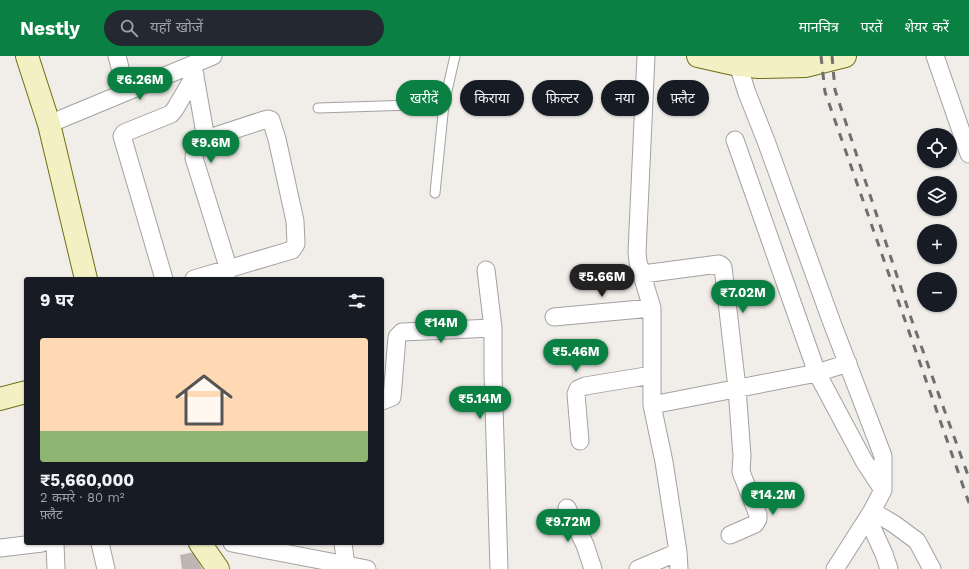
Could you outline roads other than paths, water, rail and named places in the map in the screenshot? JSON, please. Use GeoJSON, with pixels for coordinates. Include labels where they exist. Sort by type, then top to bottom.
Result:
{"type":"FeatureCollection","features":[{"type":"Feature","properties":{"kind":"main road"},"geometry":{"type":"LineString","coordinates":[[27,56],[49,124],[86,277]]}},
{"type":"Feature","properties":{"kind":"main road"},"geometry":{"type":"LineString","coordinates":[[698,56],[738,65],[763,62],[804,66],[845,56]]}},
{"type":"Feature","properties":{"kind":"main road"},"geometry":{"type":"LineString","coordinates":[[0,398],[24,392]]}},
{"type":"Feature","properties":{"kind":"main road"},"geometry":{"type":"LineString","coordinates":[[201,545],[218,569]]}},
{"type":"Feature","properties":{"kind":"street"},"geometry":{"type":"LineString","coordinates":[[117,56],[126,91]]}},
{"type":"Feature","properties":{"kind":"street"},"geometry":{"type":"LineString","coordinates":[[49,124],[126,91],[194,70],[214,56]]}},
{"type":"Feature","properties":{"kind":"street"},"geometry":{"type":"LineString","coordinates":[[646,56],[637,252],[638,262],[643,274],[652,308],[652,405],[664,462],[678,552],[679,569]]}},
{"type":"Feature","properties":{"kind":"street"},"geometry":{"type":"LineString","coordinates":[[935,56],[969,154]]}},
{"type":"Feature","properties":{"kind":"street"},"geometry":{"type":"LineString","coordinates":[[738,65],[832,324],[883,456],[882,490],[870,515],[835,569]]}},
{"type":"Feature","properties":{"kind":"street"},"geometry":{"type":"LineString","coordinates":[[194,70],[206,139],[205,145],[194,152],[194,158],[228,270]]}},
{"type":"Feature","properties":{"kind":"street"},"geometry":{"type":"LineString","coordinates":[[163,277],[122,136],[124,133],[171,114],[175,110],[194,70]]}},
{"type":"Feature","properties":{"kind":"street"},"geometry":{"type":"LineString","coordinates":[[202,277],[293,250],[296,244],[295,221],[277,139],[271,120],[264,120],[206,139]]}},
{"type":"Feature","properties":{"kind":"street"},"geometry":{"type":"LineString","coordinates":[[734,140],[817,373],[864,461],[882,490]]}},
{"type":"Feature","properties":{"kind":"street"},"geometry":{"type":"LineString","coordinates":[[643,274],[714,264],[721,264],[723,267],[737,388],[742,456],[741,472],[758,515],[758,519],[755,524],[730,535]]}},
{"type":"Feature","properties":{"kind":"street"},"geometry":{"type":"LineString","coordinates":[[486,270],[493,328],[499,569]]}},
{"type":"Feature","properties":{"kind":"street"},"geometry":{"type":"LineString","coordinates":[[554,317],[652,308]]}},
{"type":"Feature","properties":{"kind":"street"},"geometry":{"type":"LineString","coordinates":[[384,399],[392,397],[397,337],[402,332],[493,328]]}},
{"type":"Feature","properties":{"kind":"street"},"geometry":{"type":"LineString","coordinates":[[652,405],[817,373],[848,363]]}},
{"type":"Feature","properties":{"kind":"street"},"geometry":{"type":"LineString","coordinates":[[580,441],[576,394],[578,390],[585,386],[652,375]]}},
{"type":"Feature","properties":{"kind":"street"},"geometry":{"type":"LineString","coordinates":[[567,508],[585,545],[593,569]]}},
{"type":"Feature","properties":{"kind":"street"},"geometry":{"type":"LineString","coordinates":[[870,515],[889,569]]}},
{"type":"Feature","properties":{"kind":"street"},"geometry":{"type":"LineString","coordinates":[[870,515],[894,524],[917,541],[932,569]]}},
{"type":"Feature","properties":{"kind":"street"},"geometry":{"type":"LineString","coordinates":[[0,548],[25,545]]}},
{"type":"Feature","properties":{"kind":"street"},"geometry":{"type":"LineString","coordinates":[[55,545],[56,569]]}},
{"type":"Feature","properties":{"kind":"street"},"geometry":{"type":"LineString","coordinates":[[100,545],[106,569]]}},
{"type":"Feature","properties":{"kind":"street"},"geometry":{"type":"LineString","coordinates":[[242,545],[367,569]]}},
{"type":"Feature","properties":{"kind":"street"},"geometry":{"type":"LineString","coordinates":[[343,545],[346,565]]}},
{"type":"Feature","properties":{"kind":"street"},"geometry":{"type":"LineString","coordinates":[[638,569],[678,552]]}},
{"type":"Feature","properties":{"kind":"lane"},"geometry":{"type":"LineString","coordinates":[[450,80],[455,56]]}},
{"type":"Feature","properties":{"kind":"lane"},"geometry":{"type":"LineString","coordinates":[[318,108],[396,106]]}},
{"type":"Feature","properties":{"kind":"lane"},"geometry":{"type":"LineString","coordinates":[[435,193],[443,116]]}},
{"type":"Feature","properties":{"kind":"railway"},"geometry":{"type":"LineString","coordinates":[[821,56],[825,92],[969,503]]}},
{"type":"Feature","properties":{"kind":"railway"},"geometry":{"type":"LineString","coordinates":[[832,56],[835,90],[911,318],[969,478]]}}]}
